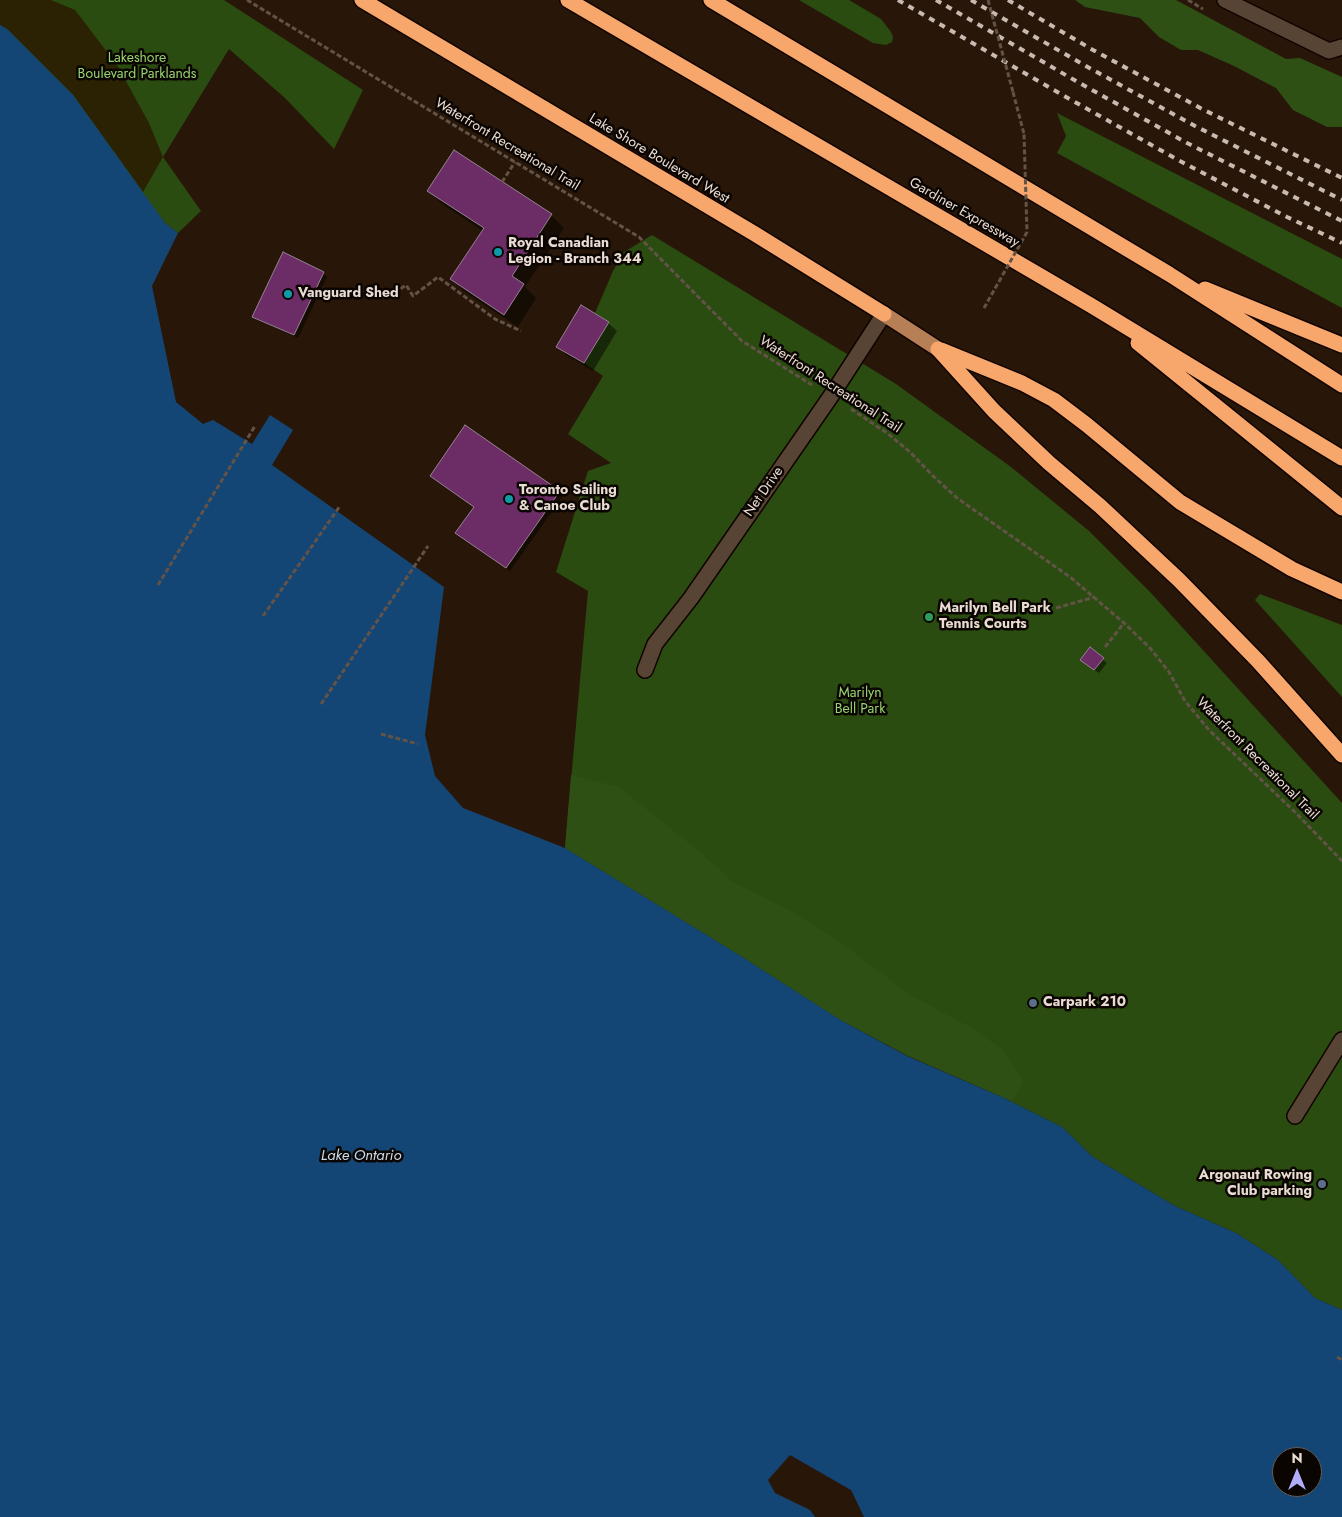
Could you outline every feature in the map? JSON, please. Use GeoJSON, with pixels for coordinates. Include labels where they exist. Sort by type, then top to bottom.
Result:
{"type":"FeatureCollection","features":[{"type":"Feature","properties":{"kind":"highway","name":"Lake Shore Boulevard West"},"geometry":{"type":"LineString","coordinates":[[362,0],[755,234],[884,314]]}},
{"type":"Feature","properties":{"kind":"highway","name":"Gardiner Expressway"},"geometry":{"type":"LineString","coordinates":[[568,0],[1092,306],[1342,458]]}},
{"type":"Feature","properties":{"kind":"highway"},"geometry":{"type":"LineString","coordinates":[[711,0],[1169,274],[1342,385]]}},
{"type":"Feature","properties":{"kind":"highway"},"geometry":{"type":"LineString","coordinates":[[1169,274],[1342,345]]}},
{"type":"Feature","properties":{"kind":"highway"},"geometry":{"type":"LineString","coordinates":[[1092,306],[1342,508]]}},
{"type":"Feature","properties":{"kind":"highway"},"geometry":{"type":"LineString","coordinates":[[938,349],[1022,383],[1054,400],[1180,502],[1292,569],[1342,592]]}},
{"type":"Feature","properties":{"kind":"highway"},"geometry":{"type":"LineString","coordinates":[[938,349],[994,411],[1179,580],[1258,661],[1342,755]]}},
{"type":"Feature","properties":{"kind":"main road","name":"Lake Shore Boulevard West"},"geometry":{"type":"LineString","coordinates":[[884,314],[938,349]]}},
{"type":"Feature","properties":{"kind":"street"},"geometry":{"type":"LineString","coordinates":[[1225,0],[1328,50],[1342,47]]}},
{"type":"Feature","properties":{"kind":"street","name":"Net Drive"},"geometry":{"type":"LineString","coordinates":[[644,670],[654,644],[691,598],[831,396],[884,314]]}},
{"type":"Feature","properties":{"kind":"street"},"geometry":{"type":"LineString","coordinates":[[1295,1116],[1342,1040]]}},
{"type":"Feature","properties":{"kind":"path","name":"Waterfront Recreational Trail"},"geometry":{"type":"LineString","coordinates":[[247,0],[639,237],[742,341],[831,396],[887,434],[910,452],[957,498],[1070,577],[1095,597],[1150,648],[1169,672],[1185,702],[1209,730],[1295,812],[1342,861]]}},
{"type":"Feature","properties":{"kind":"path"},"geometry":{"type":"LineString","coordinates":[[984,308],[1027,232],[1024,134],[988,0]]}},
{"type":"Feature","properties":{"kind":"path"},"geometry":{"type":"LineString","coordinates":[[502,182],[515,162]]}},
{"type":"Feature","properties":{"kind":"path"},"geometry":{"type":"LineString","coordinates":[[388,297],[406,285],[413,296],[438,277],[495,318],[521,331]]}},
{"type":"Feature","properties":{"kind":"path"},"geometry":{"type":"LineString","coordinates":[[158,585],[254,426]]}},
{"type":"Feature","properties":{"kind":"path"},"geometry":{"type":"LineString","coordinates":[[263,616],[340,506]]}},
{"type":"Feature","properties":{"kind":"path"},"geometry":{"type":"LineString","coordinates":[[321,704],[428,546]]}},
{"type":"Feature","properties":{"kind":"path"},"geometry":{"type":"LineString","coordinates":[[1056,608],[1095,597]]}},
{"type":"Feature","properties":{"kind":"path"},"geometry":{"type":"LineString","coordinates":[[1105,647],[1124,623]]}},
{"type":"Feature","properties":{"kind":"path"},"geometry":{"type":"LineString","coordinates":[[381,734],[418,744]]}},
{"type":"Feature","properties":{"kind":"path"},"geometry":{"type":"LineString","coordinates":[[1337,1357],[1342,1360]]}},
{"type":"Feature","properties":{"kind":"green space","name":"Lakeshore Boulevard Parklands"},"geometry":{"type":"Polygon","coordinates":[[[0,0],[224,0],[363,90],[334,149],[285,98],[229,49],[163,157],[201,211],[178,233],[165,223],[7,29],[0,25],[0,0]]]}},
{"type":"Feature","properties":{"kind":"green space"},"geometry":{"type":"Polygon","coordinates":[[[799,0],[849,0],[881,19],[891,32],[892,42],[886,45],[873,43],[799,0]]]}},
{"type":"Feature","properties":{"kind":"green space"},"geometry":{"type":"Polygon","coordinates":[[[1075,0],[1176,0],[1286,59],[1300,58],[1342,77],[1342,127],[1327,127],[1293,110],[1276,88],[1234,66],[1198,50],[1181,50],[1159,37],[1140,18],[1085,7],[1075,0]]]}},
{"type":"Feature","properties":{"kind":"green space"},"geometry":{"type":"Polygon","coordinates":[[[1057,113],[1342,259],[1342,308],[1057,153],[1066,136],[1057,113]]]}},
{"type":"Feature","properties":{"kind":"green space","name":"Marilyn Bell Park"},"geometry":{"type":"Polygon","coordinates":[[[652,235],[896,384],[1011,467],[1089,531],[1151,593],[1342,803],[1342,1310],[1315,1298],[1278,1260],[1236,1233],[1175,1206],[1093,1157],[1062,1127],[842,1021],[565,848],[588,591],[556,572],[588,471],[611,463],[568,434],[603,376],[584,363],[609,322],[595,313],[613,271],[624,252],[652,235]]]}},
{"type":"Feature","properties":{"kind":"green space"},"geometry":{"type":"Polygon","coordinates":[[[1260,594],[1342,625],[1342,697],[1255,600],[1260,594]]]}},
{"type":"Feature","properties":{"kind":"green space"},"geometry":{"type":"Polygon","coordinates":[[[571,775],[619,787],[694,847],[733,882],[782,906],[835,938],[909,994],[970,1027],[1002,1049],[1023,1081],[1013,1100],[1004,1098],[908,1056],[842,1021],[565,848],[571,775]]]}},
{"type":"Feature","properties":{"kind":"sand"},"geometry":{"type":"Polygon","coordinates":[[[0,0],[51,0],[75,10],[117,65],[149,123],[163,157],[143,192],[73,95],[7,29],[0,25],[0,0]]]}},
{"type":"Feature","properties":{"kind":"water","name":"Lake Ontario"},"geometry":{"type":"Polygon","coordinates":[[[0,25],[7,29],[73,95],[165,223],[178,233],[152,286],[176,402],[203,424],[213,420],[252,444],[270,415],[293,430],[272,465],[444,587],[425,735],[435,776],[463,808],[565,848],[842,1021],[907,1056],[1004,1098],[1062,1127],[1093,1157],[1175,1206],[1236,1233],[1278,1260],[1315,1298],[1342,1310],[1342,1517],[0,1517],[0,25]]]}},
{"type":"Feature","properties":{"kind":"pier"},"geometry":{"type":"Polygon","coordinates":[[[790,1455],[851,1490],[864,1517],[815,1517],[810,1510],[775,1493],[768,1480],[790,1455]]]}},
{"type":"Feature","properties":{"kind":"building","name":"Royal Canadian Legion - Branch 344"},"geometry":{"type":"Polygon","coordinates":[[[454,150],[552,214],[512,276],[524,284],[504,315],[450,279],[484,228],[427,191],[454,150]]]}},
{"type":"Feature","properties":{"kind":"building","name":"Vanguard Shed"},"geometry":{"type":"Polygon","coordinates":[[[283,252],[324,272],[294,335],[252,317],[283,252]]]}},
{"type":"Feature","properties":{"kind":"building"},"geometry":{"type":"Polygon","coordinates":[[[581,305],[609,322],[584,363],[556,347],[581,305]]]}},
{"type":"Feature","properties":{"kind":"building","name":"Toronto Sailing & Canoe Club"},"geometry":{"type":"Polygon","coordinates":[[[465,425],[560,491],[506,568],[455,533],[474,507],[430,476],[465,425]]]}},
{"type":"Feature","properties":{"kind":"building"},"geometry":{"type":"Polygon","coordinates":[[[1090,647],[1104,658],[1094,670],[1080,660],[1090,647]]]}},
{"type":"Feature","properties":{"kind":"railway"},"geometry":{"type":"LineString","coordinates":[[898,0],[1180,161],[1287,217],[1342,243]]}},
{"type":"Feature","properties":{"kind":"railway"},"geometry":{"type":"LineString","coordinates":[[936,0],[1187,143],[1342,221]]}},
{"type":"Feature","properties":{"kind":"railway"},"geometry":{"type":"LineString","coordinates":[[971,0],[1195,126],[1342,200]]}},
{"type":"Feature","properties":{"kind":"railway"},"geometry":{"type":"LineString","coordinates":[[1008,0],[1093,50],[1204,110],[1342,178]]}},
{"type":"Feature","properties":{"kind":"place","name":"Royal Canadian Legion - Branch 344"},"geometry":{"type":"Point","coordinates":[498,252]}},
{"type":"Feature","properties":{"kind":"place","name":"Vanguard Shed"},"geometry":{"type":"Point","coordinates":[288,294]}},
{"type":"Feature","properties":{"kind":"place","name":"Toronto Sailing & Canoe Club"},"geometry":{"type":"Point","coordinates":[509,499]}},
{"type":"Feature","properties":{"kind":"place","name":"Marilyn Bell Park Tennis Courts"},"geometry":{"type":"Point","coordinates":[929,617]}},
{"type":"Feature","properties":{"kind":"place","name":"Carpark 210"},"geometry":{"type":"Point","coordinates":[1033,1003]}},
{"type":"Feature","properties":{"kind":"place","name":"Argonaut Rowing Club parking"},"geometry":{"type":"Point","coordinates":[1322,1184]}}]}
